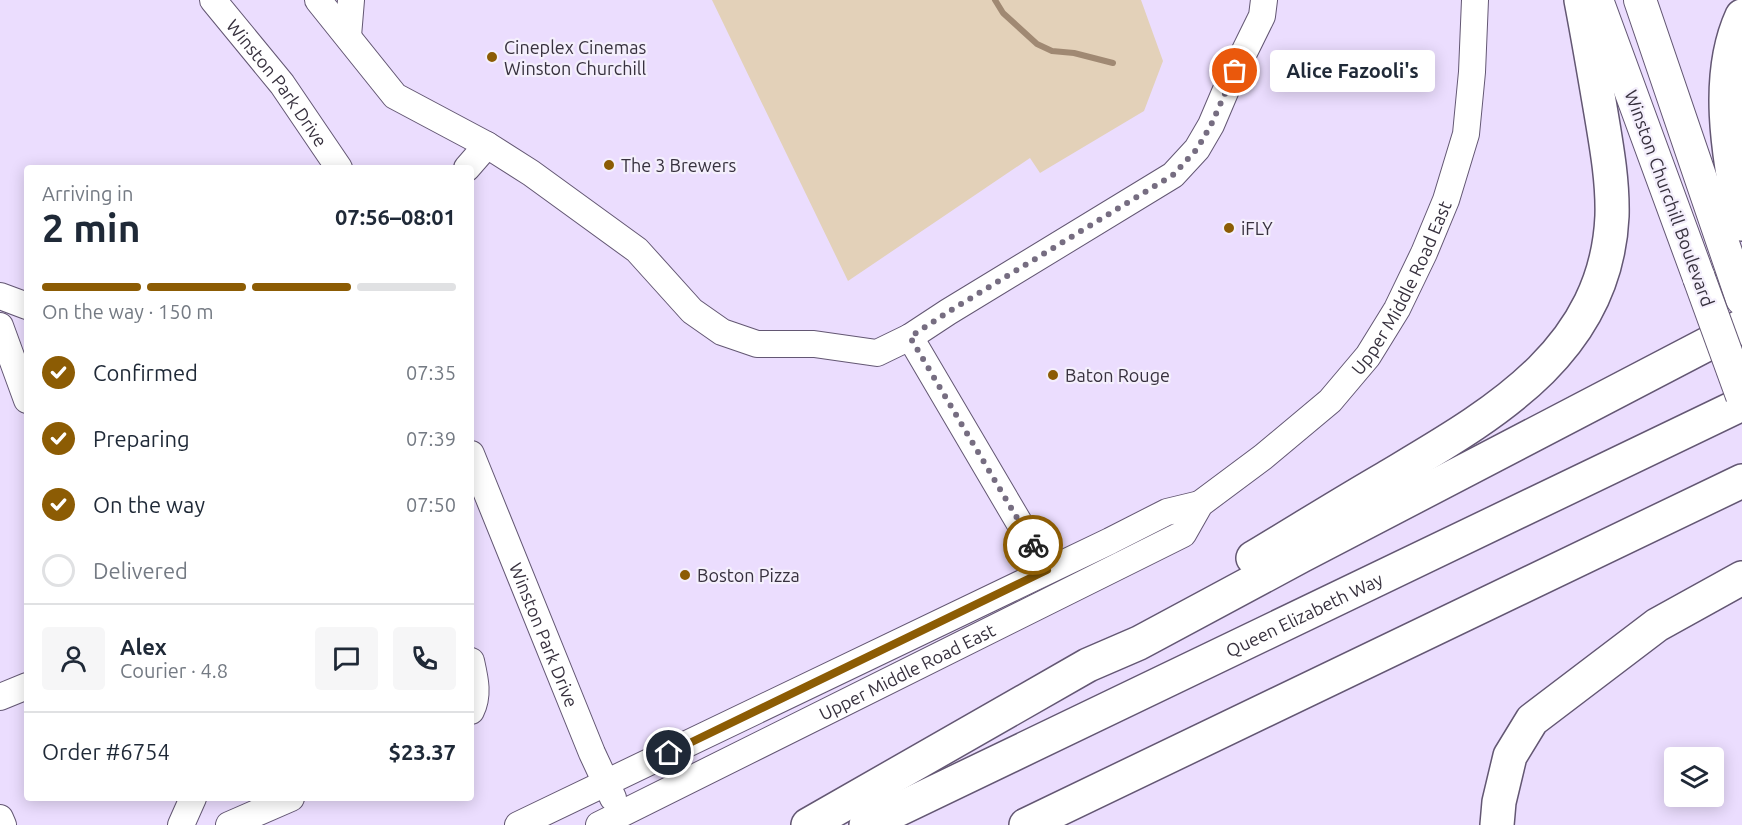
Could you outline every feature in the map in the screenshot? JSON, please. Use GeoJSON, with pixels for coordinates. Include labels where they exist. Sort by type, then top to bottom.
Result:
{"type":"FeatureCollection","features":[{"type":"Feature","properties":{"kind":"highway"},"geometry":{"type":"LineString","coordinates":[[1088,665],[1132,631],[1483,418],[1522,389],[1558,353],[1588,306],[1597,286],[1608,248],[1612,216],[1611,183],[1605,137],[1581,0]]}},
{"type":"Feature","properties":{"kind":"highway"},"geometry":{"type":"LineString","coordinates":[[1742,16],[1730,60],[1726,89],[1726,119],[1742,224]]}},
{"type":"Feature","properties":{"kind":"highway"},"geometry":{"type":"LineString","coordinates":[[808,825],[1088,665],[1139,643],[1742,326]]}},
{"type":"Feature","properties":{"kind":"highway","name":"Queen Elizabeth Way"},"geometry":{"type":"LineString","coordinates":[[866,825],[1742,404]]}},
{"type":"Feature","properties":{"kind":"highway"},"geometry":{"type":"LineString","coordinates":[[1026,825],[1742,481]]}},
{"type":"Feature","properties":{"kind":"highway"},"geometry":{"type":"LineString","coordinates":[[1497,825],[1499,802],[1510,756],[1532,720],[1657,625],[1742,578]]}},
{"type":"Feature","properties":{"kind":"main road","name":"Winston Churchill Boulevard"},"geometry":{"type":"LineString","coordinates":[[1597,0],[1742,396]]}},
{"type":"Feature","properties":{"kind":"main road","name":"Winston Churchill Boulevard"},"geometry":{"type":"LineString","coordinates":[[1640,0],[1742,299]]}},
{"type":"Feature","properties":{"kind":"street","name":"Winston Park Drive"},"geometry":{"type":"LineString","coordinates":[[213,0],[282,84],[337,165]]}},
{"type":"Feature","properties":{"kind":"street"},"geometry":{"type":"LineString","coordinates":[[318,0],[395,96],[487,145],[531,173],[637,250],[692,311],[722,332],[757,344],[814,344],[877,353],[910,337],[1173,175],[1197,149],[1211,125],[1262,16],[1264,0]]}},
{"type":"Feature","properties":{"kind":"street"},"geometry":{"type":"LineString","coordinates":[[348,36],[351,0]]}},
{"type":"Feature","properties":{"kind":"street","name":"Upper Middle Road East"},"geometry":{"type":"LineString","coordinates":[[518,825],[1167,512],[1200,504],[1263,457],[1330,401],[1368,356],[1397,309],[1446,200],[1466,134],[1476,0]]}},
{"type":"Feature","properties":{"kind":"street"},"geometry":{"type":"LineString","coordinates":[[470,165],[487,145]]}},
{"type":"Feature","properties":{"kind":"street"},"geometry":{"type":"LineString","coordinates":[[0,296],[24,305]]}},
{"type":"Feature","properties":{"kind":"street"},"geometry":{"type":"LineString","coordinates":[[0,326],[24,392]]}},
{"type":"Feature","properties":{"kind":"street"},"geometry":{"type":"LineString","coordinates":[[910,337],[1047,570]]}},
{"type":"Feature","properties":{"kind":"street","name":"Winston Park Drive"},"geometry":{"type":"LineString","coordinates":[[474,461],[605,783],[610,820]]}},
{"type":"Feature","properties":{"kind":"street","name":"Upper Middle Road East"},"geometry":{"type":"LineString","coordinates":[[610,820],[1183,534],[1200,504]]}},
{"type":"Feature","properties":{"kind":"street"},"geometry":{"type":"LineString","coordinates":[[474,673],[476,681],[474,706]]}},
{"type":"Feature","properties":{"kind":"street"},"geometry":{"type":"LineString","coordinates":[[0,697],[24,687]]}},
{"type":"Feature","properties":{"kind":"street"},"geometry":{"type":"LineString","coordinates":[[181,825],[192,801]]}},
{"type":"Feature","properties":{"kind":"street"},"geometry":{"type":"LineString","coordinates":[[229,825],[284,801]]}},
{"type":"Feature","properties":{"kind":"street"},"geometry":{"type":"LineString","coordinates":[[0,818],[3,825]]}},
{"type":"Feature","properties":{"kind":"shaded area"},"geometry":{"type":"Polygon","coordinates":[[[712,0],[1141,0],[1163,61],[1144,111],[1040,173],[1030,158],[848,281],[712,0]]]}},
{"type":"Feature","properties":{"kind":"waterway"},"geometry":{"type":"LineString","coordinates":[[995,0],[1003,13],[1037,44],[1052,51],[1074,53],[1113,63]]}},
{"type":"Feature","properties":{"kind":"way so far"},"geometry":{"type":"LineString","coordinates":[[1033,545],[910,337],[1173,175],[1197,149],[1211,125],[1235,71]]}},
{"type":"Feature","properties":{"kind":"place","name":"Cineplex Cinemas Winston Churchill"},"geometry":{"type":"Point","coordinates":[492,57]}},
{"type":"Feature","properties":{"kind":"place","name":"Alice Fazooli's"},"geometry":{"type":"Point","coordinates":[1235,71]}},
{"type":"Feature","properties":{"kind":"place","name":"The 3 Brewers"},"geometry":{"type":"Point","coordinates":[609,165]}},
{"type":"Feature","properties":{"kind":"place","name":"iFLY"},"geometry":{"type":"Point","coordinates":[1229,228]}},
{"type":"Feature","properties":{"kind":"place","name":"Baton Rouge"},"geometry":{"type":"Point","coordinates":[1053,375]}},
{"type":"Feature","properties":{"kind":"place","name":"Boston Pizza"},"geometry":{"type":"Point","coordinates":[685,575]}},
{"type":"Feature","properties":{"kind":"route"},"geometry":{"type":"LineString","coordinates":[[669,753],[1047,570],[1033,545]]}}]}
